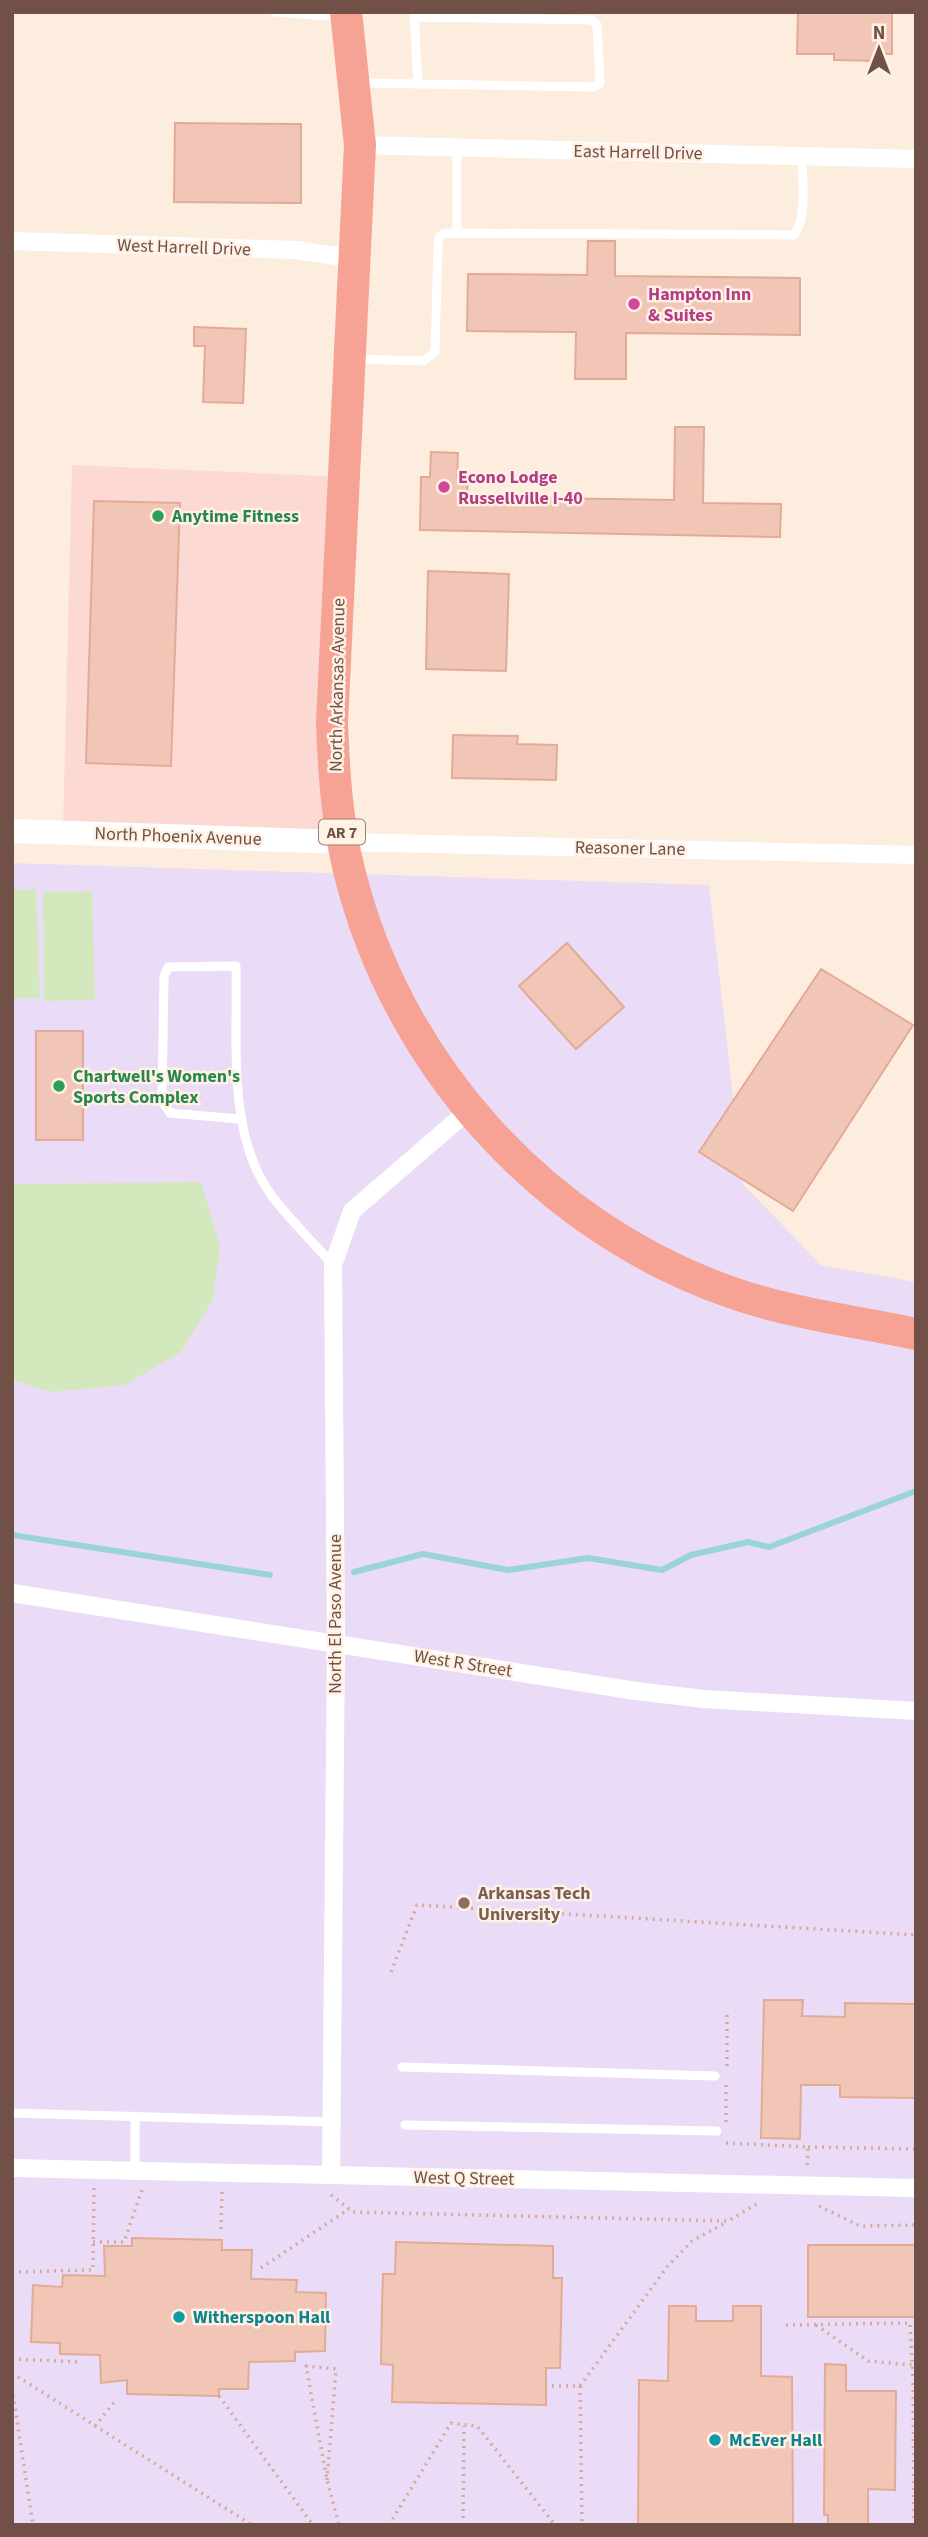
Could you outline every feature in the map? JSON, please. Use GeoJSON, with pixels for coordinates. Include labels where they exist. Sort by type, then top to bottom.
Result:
{"type":"FeatureCollection","features":[{"type":"Feature","properties":{"kind":"highway","name":"North Arkansas Avenue"},"geometry":{"type":"LineString","coordinates":[[346,14],[360,145],[332,723],[334,773],[344,842],[363,918],[386,975],[426,1051],[470,1109],[521,1165],[598,1226],[685,1274],[731,1293],[787,1308],[916,1334]]}},
{"type":"Feature","properties":{"kind":"street","name":"East Harrell Drive"},"geometry":{"type":"LineString","coordinates":[[360,145],[916,159]]}},
{"type":"Feature","properties":{"kind":"street","name":"West Harrell Drive"},"geometry":{"type":"LineString","coordinates":[[12,241],[297,250],[355,259]]}},
{"type":"Feature","properties":{"kind":"street","name":"North Phoenix Avenue"},"geometry":{"type":"LineString","coordinates":[[12,831],[344,842]]}},
{"type":"Feature","properties":{"kind":"street","name":"Reasoner Lane"},"geometry":{"type":"LineString","coordinates":[[344,842],[916,855]]}},
{"type":"Feature","properties":{"kind":"street","name":"North El Paso Avenue"},"geometry":{"type":"LineString","coordinates":[[331,2175],[336,1644],[333,1265],[352,1211],[470,1109]]}},
{"type":"Feature","properties":{"kind":"street","name":"West R Street"},"geometry":{"type":"LineString","coordinates":[[12,1593],[678,1696],[916,1711]]}},
{"type":"Feature","properties":{"kind":"street","name":"West Q Street"},"geometry":{"type":"LineString","coordinates":[[12,2168],[139,2180],[331,2175],[916,2188]]}},
{"type":"Feature","properties":{"kind":"lane"},"geometry":{"type":"LineString","coordinates":[[275,12],[330,19],[346,14]]}},
{"type":"Feature","properties":{"kind":"lane"},"geometry":{"type":"LineString","coordinates":[[355,83],[593,88],[600,83],[601,78],[597,25],[588,16],[414,15],[418,84]]}},
{"type":"Feature","properties":{"kind":"lane"},"geometry":{"type":"LineString","coordinates":[[457,147],[457,234]]}},
{"type":"Feature","properties":{"kind":"lane"},"geometry":{"type":"LineString","coordinates":[[350,359],[430,359],[435,352],[439,237],[457,234],[794,235],[799,228],[802,213],[802,156]]}},
{"type":"Feature","properties":{"kind":"lane"},"geometry":{"type":"LineString","coordinates":[[239,1119],[170,1113],[162,1101],[164,977],[168,967],[236,966],[239,1119],[254,1166],[271,1195],[333,1265]]}},
{"type":"Feature","properties":{"kind":"lane"},"geometry":{"type":"LineString","coordinates":[[402,2067],[715,2076]]}},
{"type":"Feature","properties":{"kind":"lane"},"geometry":{"type":"LineString","coordinates":[[12,2113],[331,2122]]}},
{"type":"Feature","properties":{"kind":"lane"},"geometry":{"type":"LineString","coordinates":[[135,2116],[139,2180]]}},
{"type":"Feature","properties":{"kind":"lane"},"geometry":{"type":"LineString","coordinates":[[405,2125],[717,2131]]}},
{"type":"Feature","properties":{"kind":"path"},"geometry":{"type":"LineString","coordinates":[[391,1972],[417,1905],[916,1935]]}},
{"type":"Feature","properties":{"kind":"path"},"geometry":{"type":"LineString","coordinates":[[808,2147],[916,2149]]}},
{"type":"Feature","properties":{"kind":"path"},"geometry":{"type":"LineString","coordinates":[[93,2242],[124,2242],[139,2180]]}},
{"type":"Feature","properties":{"kind":"path"},"geometry":{"type":"LineString","coordinates":[[221,2229],[222,2189]]}},
{"type":"Feature","properties":{"kind":"path"},"geometry":{"type":"LineString","coordinates":[[809,2201],[860,2226],[916,2225]]}},
{"type":"Feature","properties":{"kind":"path"},"geometry":{"type":"LineString","coordinates":[[261,2268],[349,2209]]}},
{"type":"Feature","properties":{"kind":"path"},"geometry":{"type":"LineString","coordinates":[[582,2525],[580,2386],[667,2267],[692,2241],[728,2221]]}},
{"type":"Feature","properties":{"kind":"path"},"geometry":{"type":"LineString","coordinates":[[786,2325],[910,2323],[914,2380],[914,2525]]}},
{"type":"Feature","properties":{"kind":"path"},"geometry":{"type":"LineString","coordinates":[[815,2324],[868,2361],[913,2365]]}},
{"type":"Feature","properties":{"kind":"path"},"geometry":{"type":"LineString","coordinates":[[12,2359],[82,2361]]}},
{"type":"Feature","properties":{"kind":"path"},"geometry":{"type":"LineString","coordinates":[[327,2480],[337,2369],[306,2366],[327,2480],[339,2525]]}},
{"type":"Feature","properties":{"kind":"path"},"geometry":{"type":"LineString","coordinates":[[12,2373],[252,2525]]}},
{"type":"Feature","properties":{"kind":"path"},"geometry":{"type":"LineString","coordinates":[[552,2386],[580,2386]]}},
{"type":"Feature","properties":{"kind":"path"},"geometry":{"type":"LineString","coordinates":[[12,2388],[33,2525]]}},
{"type":"Feature","properties":{"kind":"path"},"geometry":{"type":"LineString","coordinates":[[219,2396],[313,2525]]}},
{"type":"Feature","properties":{"kind":"path"},"geometry":{"type":"LineString","coordinates":[[95,2426],[116,2399]]}},
{"type":"Feature","properties":{"kind":"path"},"geometry":{"type":"LineString","coordinates":[[389,2525],[451,2423],[477,2426],[555,2525]]}},
{"type":"Feature","properties":{"kind":"path"},"geometry":{"type":"LineString","coordinates":[[463,2525],[464,2426]]}},
{"type":"Feature","properties":{"kind":"shaded area"},"geometry":{"type":"Polygon","coordinates":[[[72,465],[344,477],[343,842],[63,832],[72,465]]]}},
{"type":"Feature","properties":{"kind":"shaded area","name":"Arkansas Tech University"},"geometry":{"type":"Polygon","coordinates":[[[12,863],[709,885],[743,1184],[821,1265],[916,1282],[916,2525],[12,2525],[12,863]]]}},
{"type":"Feature","properties":{"kind":"green space"},"geometry":{"type":"Polygon","coordinates":[[[36,889],[40,998],[12,999],[12,890],[36,889]]]}},
{"type":"Feature","properties":{"kind":"green space"},"geometry":{"type":"Polygon","coordinates":[[[92,891],[95,1000],[44,1001],[43,892],[92,891]]]}},
{"type":"Feature","properties":{"kind":"green space"},"geometry":{"type":"Polygon","coordinates":[[[201,1182],[220,1246],[213,1300],[181,1352],[125,1385],[50,1392],[12,1380],[13,1184],[201,1182]]]}},
{"type":"Feature","properties":{"kind":"building"},"geometry":{"type":"Polygon","coordinates":[[[798,12],[892,12],[892,54],[882,54],[881,61],[834,60],[834,54],[797,54],[798,12]]]}},
{"type":"Feature","properties":{"kind":"building"},"geometry":{"type":"Polygon","coordinates":[[[175,123],[301,124],[301,203],[174,202],[175,123]]]}},
{"type":"Feature","properties":{"kind":"building","name":"Hampton Inn & Suites"},"geometry":{"type":"Polygon","coordinates":[[[588,241],[615,241],[615,276],[800,278],[800,335],[626,333],[626,379],[575,379],[576,332],[467,331],[468,274],[587,275],[588,241]]]}},
{"type":"Feature","properties":{"kind":"building"},"geometry":{"type":"Polygon","coordinates":[[[194,327],[246,329],[243,403],[203,402],[205,346],[194,346],[194,327]]]}},
{"type":"Feature","properties":{"kind":"building","name":"Econo Lodge Russellville I-40"},"geometry":{"type":"Polygon","coordinates":[[[675,427],[704,427],[703,503],[781,504],[780,537],[420,530],[421,477],[430,477],[431,452],[458,453],[457,477],[468,477],[467,497],[674,500],[675,427]]]}},
{"type":"Feature","properties":{"kind":"building"},"geometry":{"type":"Polygon","coordinates":[[[94,501],[180,503],[171,766],[86,763],[94,501]]]}},
{"type":"Feature","properties":{"kind":"building"},"geometry":{"type":"Polygon","coordinates":[[[428,571],[509,574],[506,671],[426,669],[428,571]]]}},
{"type":"Feature","properties":{"kind":"building"},"geometry":{"type":"Polygon","coordinates":[[[453,735],[518,736],[517,744],[557,745],[556,780],[452,778],[453,735]]]}},
{"type":"Feature","properties":{"kind":"building"},"geometry":{"type":"Polygon","coordinates":[[[567,943],[624,1007],[576,1049],[519,986],[567,943]]]}},
{"type":"Feature","properties":{"kind":"building"},"geometry":{"type":"Polygon","coordinates":[[[821,969],[913,1025],[793,1211],[699,1152],[821,969]]]}},
{"type":"Feature","properties":{"kind":"building","name":"Chartwell's Women's Sports Complex"},"geometry":{"type":"Polygon","coordinates":[[[36,1031],[83,1031],[83,1140],[36,1140],[36,1031]]]}},
{"type":"Feature","properties":{"kind":"building"},"geometry":{"type":"Polygon","coordinates":[[[764,2000],[803,2000],[802,2016],[845,2017],[845,2003],[916,2004],[916,2098],[840,2097],[840,2085],[801,2085],[800,2139],[761,2138],[764,2000]]]}},
{"type":"Feature","properties":{"kind":"building","name":"Witherspoon Hall"},"geometry":{"type":"Polygon","coordinates":[[[132,2238],[222,2240],[222,2250],[252,2250],[251,2279],[297,2280],[296,2292],[326,2293],[325,2351],[295,2352],[295,2361],[249,2362],[248,2389],[219,2389],[219,2396],[127,2394],[127,2380],[101,2383],[100,2355],[60,2354],[60,2343],[31,2342],[33,2285],[62,2287],[63,2275],[105,2276],[104,2246],[132,2246],[132,2238]]]}},
{"type":"Feature","properties":{"kind":"building"},"geometry":{"type":"Polygon","coordinates":[[[396,2242],[553,2246],[553,2278],[562,2278],[560,2368],[546,2368],[546,2405],[392,2402],[393,2365],[381,2364],[382,2307],[383,2274],[395,2274],[396,2242]]]}},
{"type":"Feature","properties":{"kind":"building"},"geometry":{"type":"Polygon","coordinates":[[[808,2245],[916,2245],[916,2317],[808,2317],[808,2245]]]}},
{"type":"Feature","properties":{"kind":"building","name":"McEver Hall"},"geometry":{"type":"Polygon","coordinates":[[[669,2306],[696,2306],[696,2321],[733,2321],[733,2306],[761,2306],[761,2376],[792,2377],[793,2525],[638,2525],[639,2380],[668,2381],[669,2306]]]}},
{"type":"Feature","properties":{"kind":"building"},"geometry":{"type":"Polygon","coordinates":[[[825,2364],[846,2365],[846,2391],[896,2391],[895,2490],[868,2489],[868,2525],[828,2525],[828,2515],[824,2515],[825,2364]]]}},
{"type":"Feature","properties":{"kind":"waterway"},"geometry":{"type":"LineString","coordinates":[[354,1572],[423,1554],[508,1570],[588,1558],[662,1570],[691,1555],[748,1542],[769,1547],[916,1491]]}},
{"type":"Feature","properties":{"kind":"waterway"},"geometry":{"type":"LineString","coordinates":[[12,1535],[270,1575]]}},
{"type":"Feature","properties":{"kind":"place","name":"Hampton Inn & Suites"},"geometry":{"type":"Point","coordinates":[634,304]}},
{"type":"Feature","properties":{"kind":"place","name":"Econo Lodge Russellville I-40"},"geometry":{"type":"Point","coordinates":[444,487]}},
{"type":"Feature","properties":{"kind":"place","name":"Anytime Fitness"},"geometry":{"type":"Point","coordinates":[158,516]}},
{"type":"Feature","properties":{"kind":"place","name":"Chartwell's Women's Sports Complex"},"geometry":{"type":"Point","coordinates":[59,1086]}},
{"type":"Feature","properties":{"kind":"place","name":"Arkansas Tech University"},"geometry":{"type":"Point","coordinates":[464,1903]}},
{"type":"Feature","properties":{"kind":"place","name":"Witherspoon Hall"},"geometry":{"type":"Point","coordinates":[179,2317]}},
{"type":"Feature","properties":{"kind":"place","name":"McEver Hall"},"geometry":{"type":"Point","coordinates":[715,2440]}}]}
